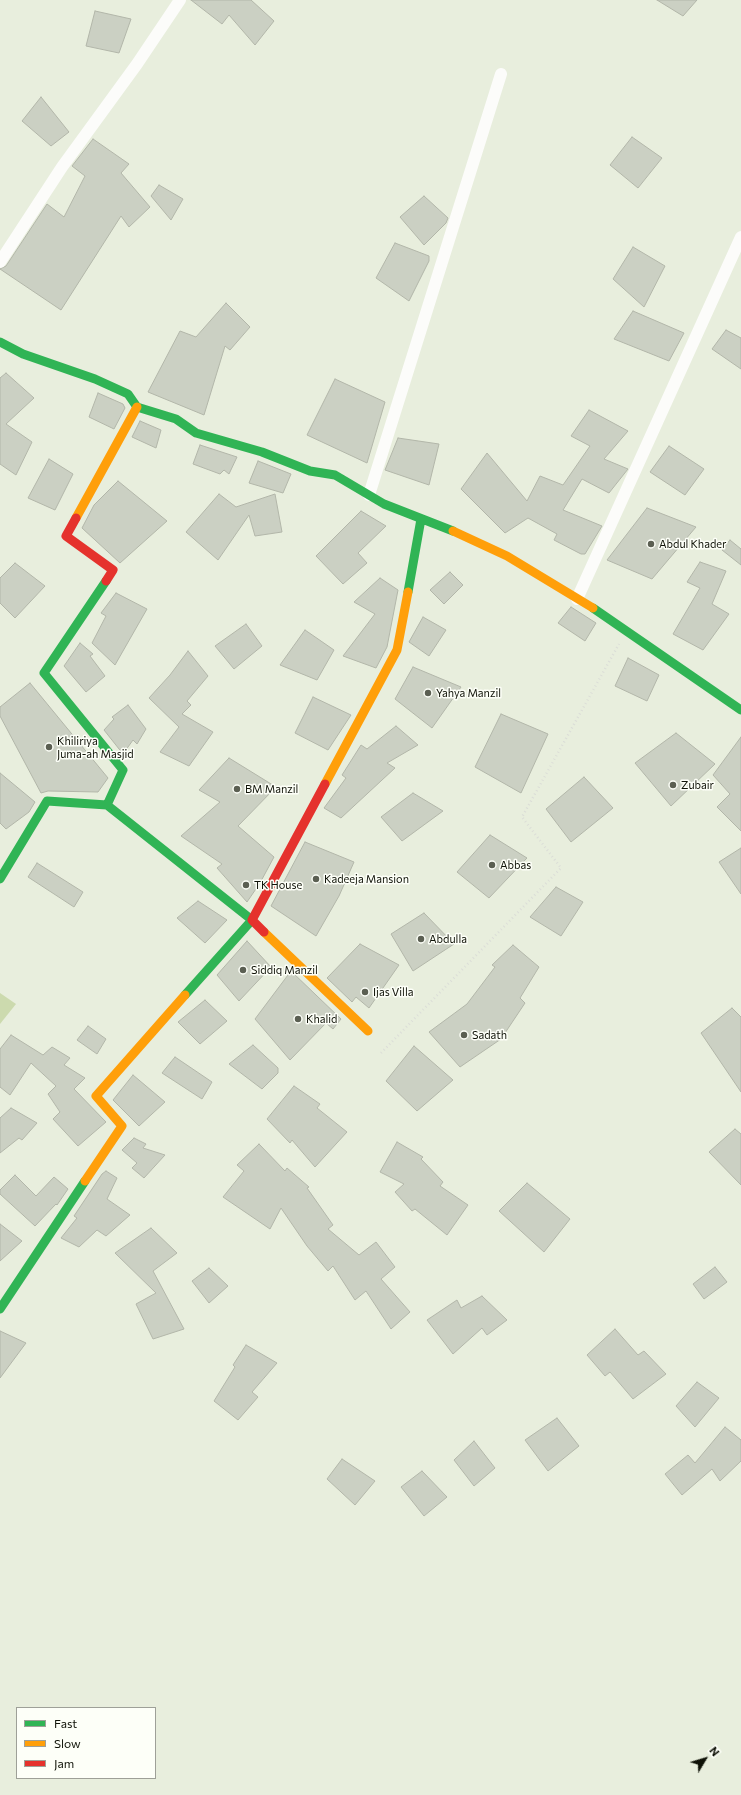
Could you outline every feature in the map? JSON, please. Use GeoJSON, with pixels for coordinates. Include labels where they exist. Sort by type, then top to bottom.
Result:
{"type":"FeatureCollection","features":[{"type":"Feature","properties":{"kind":"street"},"geometry":{"type":"LineString","coordinates":[[0,262],[62,167],[137,64],[180,0]]}},
{"type":"Feature","properties":{"kind":"street"},"geometry":{"type":"LineString","coordinates":[[369,495],[501,74]]}},
{"type":"Feature","properties":{"kind":"street"},"geometry":{"type":"LineString","coordinates":[[577,599],[741,237]]}},
{"type":"Feature","properties":{"kind":"street"},"geometry":{"type":"LineString","coordinates":[[0,342],[23,354],[95,379],[128,394],[137,407],[176,419],[196,432],[213,439],[262,452],[310,471],[335,475],[384,504],[460,534],[507,556],[597,611],[741,710]]}},
{"type":"Feature","properties":{"kind":"street"},"geometry":{"type":"LineString","coordinates":[[107,805],[124,770],[44,673],[113,570],[66,536],[137,407]]}},
{"type":"Feature","properties":{"kind":"street"},"geometry":{"type":"LineString","coordinates":[[0,1309],[122,1126],[96,1096],[252,920],[397,650],[421,519]]}},
{"type":"Feature","properties":{"kind":"street"},"geometry":{"type":"LineString","coordinates":[[0,879],[48,801],[107,805],[252,920],[368,1031]]}},
{"type":"Feature","properties":{"kind":"path"},"geometry":{"type":"LineString","coordinates":[[381,1053],[560,868],[522,817],[626,632]]}},
{"type":"Feature","properties":{"kind":"green space"},"geometry":{"type":"Polygon","coordinates":[[[0,993],[16,1004],[0,1024],[0,993]]]}},
{"type":"Feature","properties":{"kind":"building"},"geometry":{"type":"Polygon","coordinates":[[[191,0],[251,0],[274,21],[255,45],[229,15],[222,24],[191,0]]]}},
{"type":"Feature","properties":{"kind":"building"},"geometry":{"type":"Polygon","coordinates":[[[657,0],[697,0],[683,16],[657,0]]]}},
{"type":"Feature","properties":{"kind":"building"},"geometry":{"type":"Polygon","coordinates":[[[95,11],[131,19],[119,53],[86,46],[95,11]]]}},
{"type":"Feature","properties":{"kind":"building"},"geometry":{"type":"Polygon","coordinates":[[[41,97],[69,132],[51,146],[22,121],[41,97]]]}},
{"type":"Feature","properties":{"kind":"building"},"geometry":{"type":"Polygon","coordinates":[[[632,137],[662,158],[638,188],[610,165],[632,137]]]}},
{"type":"Feature","properties":{"kind":"building"},"geometry":{"type":"Polygon","coordinates":[[[93,139],[129,164],[121,173],[150,207],[129,227],[121,216],[61,310],[0,269],[6,266],[47,204],[64,217],[85,176],[72,166],[93,139]]]}},
{"type":"Feature","properties":{"kind":"building"},"geometry":{"type":"Polygon","coordinates":[[[159,185],[183,199],[171,220],[151,196],[159,185]]]}},
{"type":"Feature","properties":{"kind":"building"},"geometry":{"type":"Polygon","coordinates":[[[424,196],[448,218],[446,223],[424,245],[400,217],[424,196]]]}},
{"type":"Feature","properties":{"kind":"building"},"geometry":{"type":"Polygon","coordinates":[[[395,243],[429,256],[429,261],[409,301],[376,278],[395,243]]]}},
{"type":"Feature","properties":{"kind":"building"},"geometry":{"type":"Polygon","coordinates":[[[633,247],[665,266],[644,307],[613,279],[633,247]]]}},
{"type":"Feature","properties":{"kind":"building"},"geometry":{"type":"Polygon","coordinates":[[[226,303],[250,327],[230,350],[225,346],[204,415],[148,392],[180,331],[196,337],[226,303]]]}},
{"type":"Feature","properties":{"kind":"building"},"geometry":{"type":"Polygon","coordinates":[[[633,311],[684,333],[669,361],[614,339],[633,311]]]}},
{"type":"Feature","properties":{"kind":"building"},"geometry":{"type":"Polygon","coordinates":[[[726,330],[741,338],[741,369],[712,349],[726,330]]]}},
{"type":"Feature","properties":{"kind":"building"},"geometry":{"type":"Polygon","coordinates":[[[6,373],[34,398],[6,424],[32,442],[16,475],[0,464],[0,378],[6,373]]]}},
{"type":"Feature","properties":{"kind":"building"},"geometry":{"type":"Polygon","coordinates":[[[335,379],[385,402],[367,463],[307,435],[335,379]]]}},
{"type":"Feature","properties":{"kind":"building"},"geometry":{"type":"Polygon","coordinates":[[[98,393],[123,404],[125,408],[114,429],[89,417],[98,393]]]}},
{"type":"Feature","properties":{"kind":"building"},"geometry":{"type":"Polygon","coordinates":[[[589,410],[628,431],[604,459],[628,469],[609,493],[582,479],[563,510],[602,526],[585,554],[581,554],[554,540],[557,534],[528,518],[505,533],[461,489],[487,453],[527,501],[540,476],[563,485],[590,446],[571,436],[589,410]]]}},
{"type":"Feature","properties":{"kind":"building"},"geometry":{"type":"Polygon","coordinates":[[[140,421],[161,430],[156,448],[132,437],[140,421]]]}},
{"type":"Feature","properties":{"kind":"building"},"geometry":{"type":"Polygon","coordinates":[[[398,438],[439,444],[429,485],[385,470],[398,438]]]}},
{"type":"Feature","properties":{"kind":"building"},"geometry":{"type":"Polygon","coordinates":[[[200,445],[237,457],[229,474],[224,470],[220,474],[193,464],[200,445]]]}},
{"type":"Feature","properties":{"kind":"building"},"geometry":{"type":"Polygon","coordinates":[[[669,446],[704,469],[685,495],[650,472],[669,446]]]}},
{"type":"Feature","properties":{"kind":"building"},"geometry":{"type":"Polygon","coordinates":[[[49,459],[73,474],[55,510],[28,498],[49,459]]]}},
{"type":"Feature","properties":{"kind":"building"},"geometry":{"type":"Polygon","coordinates":[[[258,461],[291,474],[283,493],[249,483],[258,461]]]}},
{"type":"Feature","properties":{"kind":"building"},"geometry":{"type":"Polygon","coordinates":[[[118,481],[167,521],[120,563],[82,528],[94,505],[118,481]]]}},
{"type":"Feature","properties":{"kind":"building"},"geometry":{"type":"Polygon","coordinates":[[[219,494],[236,507],[275,494],[282,532],[255,536],[249,515],[218,560],[186,532],[219,494]]]}},
{"type":"Feature","properties":{"kind":"building","name":"Abdul Khader"},"geometry":{"type":"Polygon","coordinates":[[[647,508],[696,527],[652,579],[607,560],[647,508]]]}},
{"type":"Feature","properties":{"kind":"building"},"geometry":{"type":"Polygon","coordinates":[[[361,511],[386,526],[358,553],[367,563],[343,584],[316,556],[361,511]]]}},
{"type":"Feature","properties":{"kind":"building"},"geometry":{"type":"Polygon","coordinates":[[[730,540],[741,549],[741,565],[722,550],[730,540]]]}},
{"type":"Feature","properties":{"kind":"building"},"geometry":{"type":"Polygon","coordinates":[[[700,562],[726,571],[712,604],[729,614],[703,650],[673,634],[700,588],[687,582],[700,562]]]}},
{"type":"Feature","properties":{"kind":"building"},"geometry":{"type":"Polygon","coordinates":[[[15,563],[45,586],[15,618],[0,603],[0,578],[15,563]]]}},
{"type":"Feature","properties":{"kind":"building"},"geometry":{"type":"Polygon","coordinates":[[[450,572],[463,585],[444,604],[430,590],[450,572]]]}},
{"type":"Feature","properties":{"kind":"building"},"geometry":{"type":"Polygon","coordinates":[[[380,578],[398,590],[387,647],[376,668],[343,656],[375,614],[354,602],[380,578]]]}},
{"type":"Feature","properties":{"kind":"building"},"geometry":{"type":"Polygon","coordinates":[[[116,593],[147,609],[115,665],[92,643],[106,616],[101,613],[116,593]]]}},
{"type":"Feature","properties":{"kind":"building"},"geometry":{"type":"Polygon","coordinates":[[[571,607],[596,623],[585,641],[558,623],[571,607]]]}},
{"type":"Feature","properties":{"kind":"building"},"geometry":{"type":"Polygon","coordinates":[[[423,617],[446,630],[429,656],[409,642],[423,617]]]}},
{"type":"Feature","properties":{"kind":"building"},"geometry":{"type":"Polygon","coordinates":[[[246,624],[262,646],[234,669],[215,646],[246,624]]]}},
{"type":"Feature","properties":{"kind":"building"},"geometry":{"type":"Polygon","coordinates":[[[305,630],[334,650],[317,680],[280,665],[305,630]]]}},
{"type":"Feature","properties":{"kind":"building"},"geometry":{"type":"Polygon","coordinates":[[[80,643],[93,654],[90,656],[105,676],[86,692],[64,666],[80,643]]]}},
{"type":"Feature","properties":{"kind":"building"},"geometry":{"type":"Polygon","coordinates":[[[188,651],[208,676],[187,701],[191,705],[182,714],[213,732],[189,766],[160,752],[179,727],[149,698],[170,675],[188,651]]]}},
{"type":"Feature","properties":{"kind":"building"},"geometry":{"type":"Polygon","coordinates":[[[628,658],[659,675],[647,701],[615,686],[628,658]]]}},
{"type":"Feature","properties":{"kind":"building","name":"Yahya Manzil"},"geometry":{"type":"Polygon","coordinates":[[[413,667],[461,687],[432,728],[395,699],[413,667]]]}},
{"type":"Feature","properties":{"kind":"building","name":"Khiliriya Juma-ah Masjid"},"geometry":{"type":"Polygon","coordinates":[[[30,683],[108,778],[98,792],[48,791],[41,793],[0,716],[0,707],[30,683]]]}},
{"type":"Feature","properties":{"kind":"building"},"geometry":{"type":"Polygon","coordinates":[[[313,697],[351,715],[328,750],[295,733],[313,697]]]}},
{"type":"Feature","properties":{"kind":"building"},"geometry":{"type":"Polygon","coordinates":[[[128,705],[146,729],[137,744],[133,740],[123,754],[104,730],[114,719],[112,717],[128,705]]]}},
{"type":"Feature","properties":{"kind":"building"},"geometry":{"type":"Polygon","coordinates":[[[501,714],[548,734],[521,793],[475,767],[501,714]]]}},
{"type":"Feature","properties":{"kind":"building"},"geometry":{"type":"Polygon","coordinates":[[[396,726],[418,745],[387,763],[395,768],[341,818],[324,808],[346,778],[342,775],[361,745],[367,749],[396,726]]]}},
{"type":"Feature","properties":{"kind":"building","name":"Zubair"},"geometry":{"type":"Polygon","coordinates":[[[676,733],[715,764],[671,806],[635,763],[676,733]]]}},
{"type":"Feature","properties":{"kind":"building"},"geometry":{"type":"Polygon","coordinates":[[[741,737],[741,831],[717,807],[730,794],[713,775],[741,737]]]}},
{"type":"Feature","properties":{"kind":"building"},"geometry":{"type":"Polygon","coordinates":[[[229,758],[276,787],[238,826],[274,857],[260,883],[247,902],[217,868],[222,864],[181,836],[220,802],[199,790],[229,758]]]}},
{"type":"Feature","properties":{"kind":"building"},"geometry":{"type":"Polygon","coordinates":[[[0,773],[35,802],[29,812],[6,829],[0,823],[0,773]]]}},
{"type":"Feature","properties":{"kind":"building"},"geometry":{"type":"Polygon","coordinates":[[[584,777],[613,808],[571,842],[546,809],[584,777]]]}},
{"type":"Feature","properties":{"kind":"building"},"geometry":{"type":"Polygon","coordinates":[[[413,793],[443,811],[402,841],[381,817],[413,793]]]}},
{"type":"Feature","properties":{"kind":"building","name":"Abbas"},"geometry":{"type":"Polygon","coordinates":[[[490,835],[527,858],[489,898],[457,872],[490,835]]]}},
{"type":"Feature","properties":{"kind":"building","name":"Kadeeja Mansion"},"geometry":{"type":"Polygon","coordinates":[[[305,842],[354,862],[339,896],[316,936],[271,906],[305,842]]]}},
{"type":"Feature","properties":{"kind":"building"},"geometry":{"type":"Polygon","coordinates":[[[741,848],[741,894],[719,862],[741,848]]]}},
{"type":"Feature","properties":{"kind":"building"},"geometry":{"type":"Polygon","coordinates":[[[37,863],[83,892],[74,907],[28,877],[37,863]]]}},
{"type":"Feature","properties":{"kind":"building"},"geometry":{"type":"Polygon","coordinates":[[[556,887],[583,902],[561,936],[530,917],[556,887]]]}},
{"type":"Feature","properties":{"kind":"building"},"geometry":{"type":"Polygon","coordinates":[[[198,901],[227,920],[205,943],[177,918],[198,901]]]}},
{"type":"Feature","properties":{"kind":"building","name":"Abdulla"},"geometry":{"type":"Polygon","coordinates":[[[424,913],[454,944],[413,971],[391,934],[424,913]]]}},
{"type":"Feature","properties":{"kind":"building","name":"Siddiq Manzil"},"geometry":{"type":"Polygon","coordinates":[[[247,941],[271,967],[239,1001],[217,975],[247,941]]]}},
{"type":"Feature","properties":{"kind":"building","name":"Ijas Villa"},"geometry":{"type":"Polygon","coordinates":[[[360,944],[399,965],[369,1008],[356,997],[352,1002],[327,978],[360,944]]]}},
{"type":"Feature","properties":{"kind":"building"},"geometry":{"type":"Polygon","coordinates":[[[513,945],[539,967],[520,998],[525,1003],[501,1039],[460,1067],[429,1032],[467,1004],[495,967],[492,965],[513,945]]]}},
{"type":"Feature","properties":{"kind":"building","name":"Khalid"},"geometry":{"type":"Polygon","coordinates":[[[291,971],[341,1019],[333,1029],[326,1023],[290,1060],[255,1019],[291,971]]]}},
{"type":"Feature","properties":{"kind":"building"},"geometry":{"type":"Polygon","coordinates":[[[205,1000],[227,1021],[200,1044],[178,1022],[205,1000]]]}},
{"type":"Feature","properties":{"kind":"building"},"geometry":{"type":"Polygon","coordinates":[[[732,1008],[741,1017],[741,1092],[701,1033],[732,1008]]]}},
{"type":"Feature","properties":{"kind":"building"},"geometry":{"type":"Polygon","coordinates":[[[88,1026],[106,1039],[97,1054],[77,1040],[88,1026]]]}},
{"type":"Feature","properties":{"kind":"building"},"geometry":{"type":"Polygon","coordinates":[[[11,1035],[43,1055],[52,1047],[70,1058],[64,1065],[85,1078],[74,1089],[106,1122],[78,1146],[53,1119],[60,1112],[48,1094],[56,1086],[31,1063],[10,1095],[0,1087],[0,1049],[11,1035]]]}},
{"type":"Feature","properties":{"kind":"building"},"geometry":{"type":"Polygon","coordinates":[[[253,1045],[278,1068],[278,1073],[262,1089],[229,1064],[253,1045]]]}},
{"type":"Feature","properties":{"kind":"building"},"geometry":{"type":"Polygon","coordinates":[[[414,1046],[453,1080],[417,1111],[386,1081],[414,1046]]]}},
{"type":"Feature","properties":{"kind":"building"},"geometry":{"type":"Polygon","coordinates":[[[175,1057],[212,1082],[202,1099],[162,1073],[175,1057]]]}},
{"type":"Feature","properties":{"kind":"building"},"geometry":{"type":"Polygon","coordinates":[[[133,1075],[165,1102],[139,1126],[113,1100],[133,1075]]]}},
{"type":"Feature","properties":{"kind":"building"},"geometry":{"type":"Polygon","coordinates":[[[294,1086],[320,1104],[317,1108],[347,1132],[315,1167],[292,1140],[290,1143],[267,1119],[294,1086]]]}},
{"type":"Feature","properties":{"kind":"building"},"geometry":{"type":"Polygon","coordinates":[[[11,1108],[37,1123],[22,1140],[19,1138],[0,1153],[0,1118],[11,1108]]]}},
{"type":"Feature","properties":{"kind":"building"},"geometry":{"type":"Polygon","coordinates":[[[735,1129],[741,1134],[741,1185],[709,1152],[735,1129]]]}},
{"type":"Feature","properties":{"kind":"building"},"geometry":{"type":"Polygon","coordinates":[[[134,1138],[146,1144],[143,1148],[165,1155],[144,1178],[132,1168],[137,1163],[122,1150],[134,1138]]]}},
{"type":"Feature","properties":{"kind":"building"},"geometry":{"type":"Polygon","coordinates":[[[397,1142],[423,1157],[421,1159],[443,1182],[440,1186],[468,1205],[447,1235],[415,1209],[412,1211],[395,1192],[404,1184],[380,1172],[397,1142]]]}},
{"type":"Feature","properties":{"kind":"building"},"geometry":{"type":"Polygon","coordinates":[[[259,1144],[285,1171],[287,1168],[309,1187],[307,1188],[333,1225],[328,1229],[359,1255],[376,1242],[395,1267],[381,1279],[410,1312],[391,1329],[366,1291],[355,1300],[333,1266],[328,1271],[307,1246],[281,1208],[270,1229],[223,1197],[244,1171],[237,1165],[259,1144]]]}},
{"type":"Feature","properties":{"kind":"building"},"geometry":{"type":"Polygon","coordinates":[[[106,1171],[117,1178],[107,1199],[130,1215],[106,1236],[97,1230],[79,1247],[61,1238],[77,1218],[74,1216],[102,1174],[106,1171]]]}},
{"type":"Feature","properties":{"kind":"building"},"geometry":{"type":"Polygon","coordinates":[[[15,1175],[36,1196],[54,1177],[68,1189],[57,1205],[56,1204],[35,1226],[0,1194],[0,1190],[15,1175]]]}},
{"type":"Feature","properties":{"kind":"building"},"geometry":{"type":"Polygon","coordinates":[[[527,1183],[570,1219],[544,1252],[499,1211],[527,1183]]]}},
{"type":"Feature","properties":{"kind":"building"},"geometry":{"type":"Polygon","coordinates":[[[0,1224],[22,1241],[0,1261],[0,1224]]]}},
{"type":"Feature","properties":{"kind":"building"},"geometry":{"type":"Polygon","coordinates":[[[151,1228],[177,1253],[153,1271],[184,1329],[153,1339],[136,1304],[156,1293],[115,1253],[151,1228]]]}},
{"type":"Feature","properties":{"kind":"building"},"geometry":{"type":"Polygon","coordinates":[[[715,1267],[727,1282],[704,1299],[693,1284],[715,1267]]]}},
{"type":"Feature","properties":{"kind":"building"},"geometry":{"type":"Polygon","coordinates":[[[209,1268],[228,1286],[209,1303],[192,1281],[209,1268]]]}},
{"type":"Feature","properties":{"kind":"building"},"geometry":{"type":"Polygon","coordinates":[[[482,1296],[507,1320],[487,1335],[482,1328],[453,1354],[427,1320],[457,1300],[461,1308],[482,1296]]]}},
{"type":"Feature","properties":{"kind":"building"},"geometry":{"type":"Polygon","coordinates":[[[615,1329],[638,1355],[644,1351],[666,1374],[633,1399],[610,1372],[605,1376],[587,1355],[615,1329]]]}},
{"type":"Feature","properties":{"kind":"building"},"geometry":{"type":"Polygon","coordinates":[[[0,1331],[26,1343],[0,1378],[0,1331]]]}},
{"type":"Feature","properties":{"kind":"building"},"geometry":{"type":"Polygon","coordinates":[[[246,1345],[277,1363],[252,1392],[258,1397],[238,1420],[214,1401],[235,1367],[233,1365],[246,1345]]]}},
{"type":"Feature","properties":{"kind":"building"},"geometry":{"type":"Polygon","coordinates":[[[697,1382],[719,1398],[695,1427],[676,1406],[697,1382]]]}},
{"type":"Feature","properties":{"kind":"building"},"geometry":{"type":"Polygon","coordinates":[[[557,1418],[579,1446],[548,1471],[525,1440],[557,1418]]]}},
{"type":"Feature","properties":{"kind":"building"},"geometry":{"type":"Polygon","coordinates":[[[725,1427],[741,1440],[741,1461],[720,1481],[712,1469],[682,1495],[665,1474],[688,1455],[695,1463],[725,1427]]]}},
{"type":"Feature","properties":{"kind":"building"},"geometry":{"type":"Polygon","coordinates":[[[474,1441],[495,1468],[474,1486],[454,1460],[474,1441]]]}},
{"type":"Feature","properties":{"kind":"building"},"geometry":{"type":"Polygon","coordinates":[[[342,1459],[375,1481],[355,1505],[327,1479],[342,1459]]]}},
{"type":"Feature","properties":{"kind":"building"},"geometry":{"type":"Polygon","coordinates":[[[422,1471],[447,1497],[424,1516],[401,1487],[422,1471]]]}},
{"type":"Feature","properties":{"kind":"traffic: fast"},"geometry":{"type":"LineString","coordinates":[[0,342],[23,354],[95,379],[128,394],[137,407],[176,419],[196,433],[262,452],[310,471],[335,475],[384,504],[453,531]]}},
{"type":"Feature","properties":{"kind":"traffic: fast"},"geometry":{"type":"LineString","coordinates":[[408,592],[421,519]]}},
{"type":"Feature","properties":{"kind":"traffic: fast"},"geometry":{"type":"LineString","coordinates":[[106,581],[44,673],[123,770],[107,805]]}},
{"type":"Feature","properties":{"kind":"traffic: fast"},"geometry":{"type":"LineString","coordinates":[[593,608],[741,710]]}},
{"type":"Feature","properties":{"kind":"traffic: fast"},"geometry":{"type":"LineString","coordinates":[[0,879],[47,801],[107,805],[252,920],[185,995]]}},
{"type":"Feature","properties":{"kind":"traffic: fast"},"geometry":{"type":"LineString","coordinates":[[0,1309],[85,1181]]}},
{"type":"Feature","properties":{"kind":"traffic: slow"},"geometry":{"type":"LineString","coordinates":[[76,518],[137,407]]}},
{"type":"Feature","properties":{"kind":"traffic: slow"},"geometry":{"type":"LineString","coordinates":[[453,531],[507,556],[593,608]]}},
{"type":"Feature","properties":{"kind":"traffic: slow"},"geometry":{"type":"LineString","coordinates":[[325,784],[397,650],[408,592]]}},
{"type":"Feature","properties":{"kind":"traffic: slow"},"geometry":{"type":"LineString","coordinates":[[264,932],[368,1031]]}},
{"type":"Feature","properties":{"kind":"traffic: slow"},"geometry":{"type":"LineString","coordinates":[[85,1181],[122,1126],[96,1096],[185,995]]}},
{"type":"Feature","properties":{"kind":"traffic: jam"},"geometry":{"type":"LineString","coordinates":[[76,518],[66,536],[113,570],[106,581]]}},
{"type":"Feature","properties":{"kind":"traffic: jam"},"geometry":{"type":"LineString","coordinates":[[264,932],[252,920],[325,784]]}},
{"type":"Feature","properties":{"kind":"place","name":"Abdul Khader"},"geometry":{"type":"Point","coordinates":[651,544]}},
{"type":"Feature","properties":{"kind":"place","name":"Yahya Manzil"},"geometry":{"type":"Point","coordinates":[428,693]}},
{"type":"Feature","properties":{"kind":"place","name":"Khiliriya Juma-ah Masjid"},"geometry":{"type":"Point","coordinates":[49,747]}},
{"type":"Feature","properties":{"kind":"place","name":"Zubair"},"geometry":{"type":"Point","coordinates":[673,785]}},
{"type":"Feature","properties":{"kind":"place","name":"BM Manzil"},"geometry":{"type":"Point","coordinates":[237,789]}},
{"type":"Feature","properties":{"kind":"place","name":"Abbas"},"geometry":{"type":"Point","coordinates":[492,865]}},
{"type":"Feature","properties":{"kind":"place","name":"Kadeeja Mansion"},"geometry":{"type":"Point","coordinates":[316,879]}},
{"type":"Feature","properties":{"kind":"place","name":"TK House"},"geometry":{"type":"Point","coordinates":[246,885]}},
{"type":"Feature","properties":{"kind":"place","name":"Abdulla"},"geometry":{"type":"Point","coordinates":[421,939]}},
{"type":"Feature","properties":{"kind":"place","name":"Siddiq Manzil"},"geometry":{"type":"Point","coordinates":[243,970]}},
{"type":"Feature","properties":{"kind":"place","name":"Ijas Villa"},"geometry":{"type":"Point","coordinates":[365,992]}},
{"type":"Feature","properties":{"kind":"place","name":"Khalid"},"geometry":{"type":"Point","coordinates":[298,1019]}},
{"type":"Feature","properties":{"kind":"place","name":"Sadath"},"geometry":{"type":"Point","coordinates":[464,1035]}}]}
